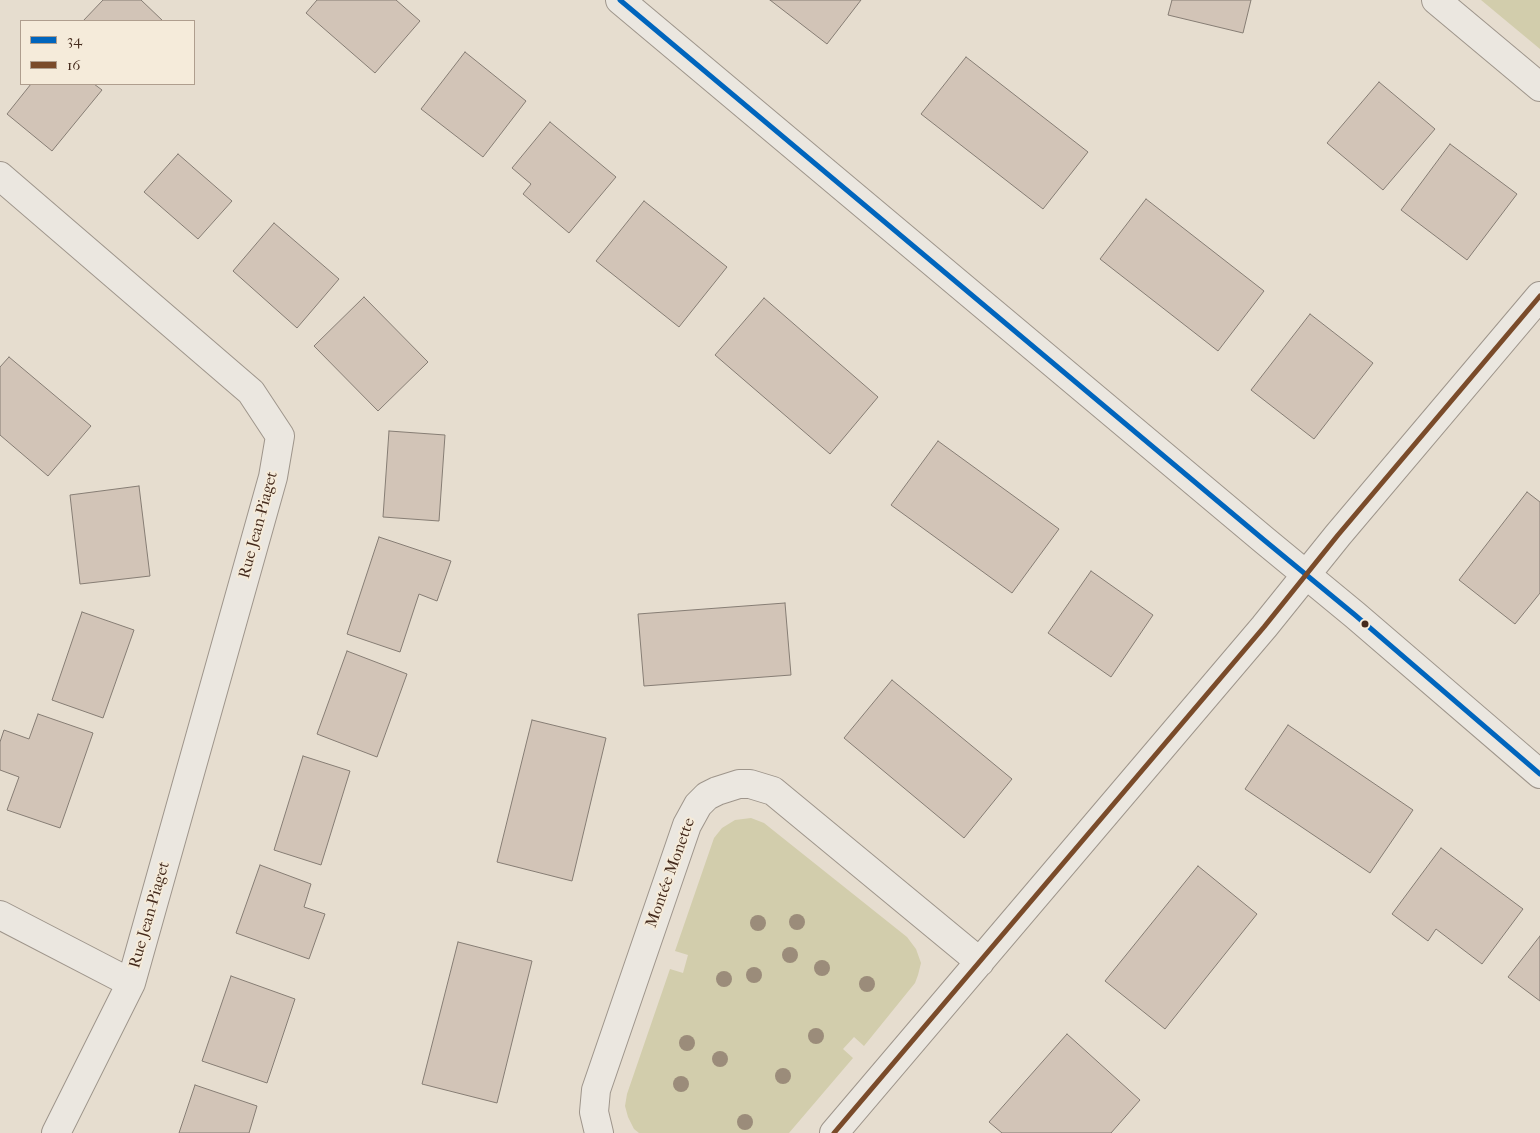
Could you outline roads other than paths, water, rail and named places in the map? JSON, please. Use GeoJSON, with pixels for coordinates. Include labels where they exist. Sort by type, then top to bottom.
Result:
{"type":"FeatureCollection","features":[{"type":"Feature","properties":{"kind":"street"},"geometry":{"type":"LineString","coordinates":[[620,0],[1307,575],[1540,774]]}},
{"type":"Feature","properties":{"kind":"street"},"geometry":{"type":"LineString","coordinates":[[1436,0],[1540,87]]}},
{"type":"Feature","properties":{"kind":"street","name":"Rue Jean-Piaget"},"geometry":{"type":"LineString","coordinates":[[0,176],[251,392],[280,436],[273,477],[131,983],[56,1133]]}},
{"type":"Feature","properties":{"kind":"street"},"geometry":{"type":"LineString","coordinates":[[834,1133],[1307,575],[1338,535],[1540,296]]}},
{"type":"Feature","properties":{"kind":"street","name":"Montée Monette"},"geometry":{"type":"LineString","coordinates":[[599,1133],[594,1112],[596,1090],[687,825],[698,805],[707,796],[717,791],[739,784],[750,784],[773,791],[980,962]]}},
{"type":"Feature","properties":{"kind":"street","name":"Rue Jean-Piaget"},"geometry":{"type":"LineString","coordinates":[[0,916],[131,983]]}}]}
